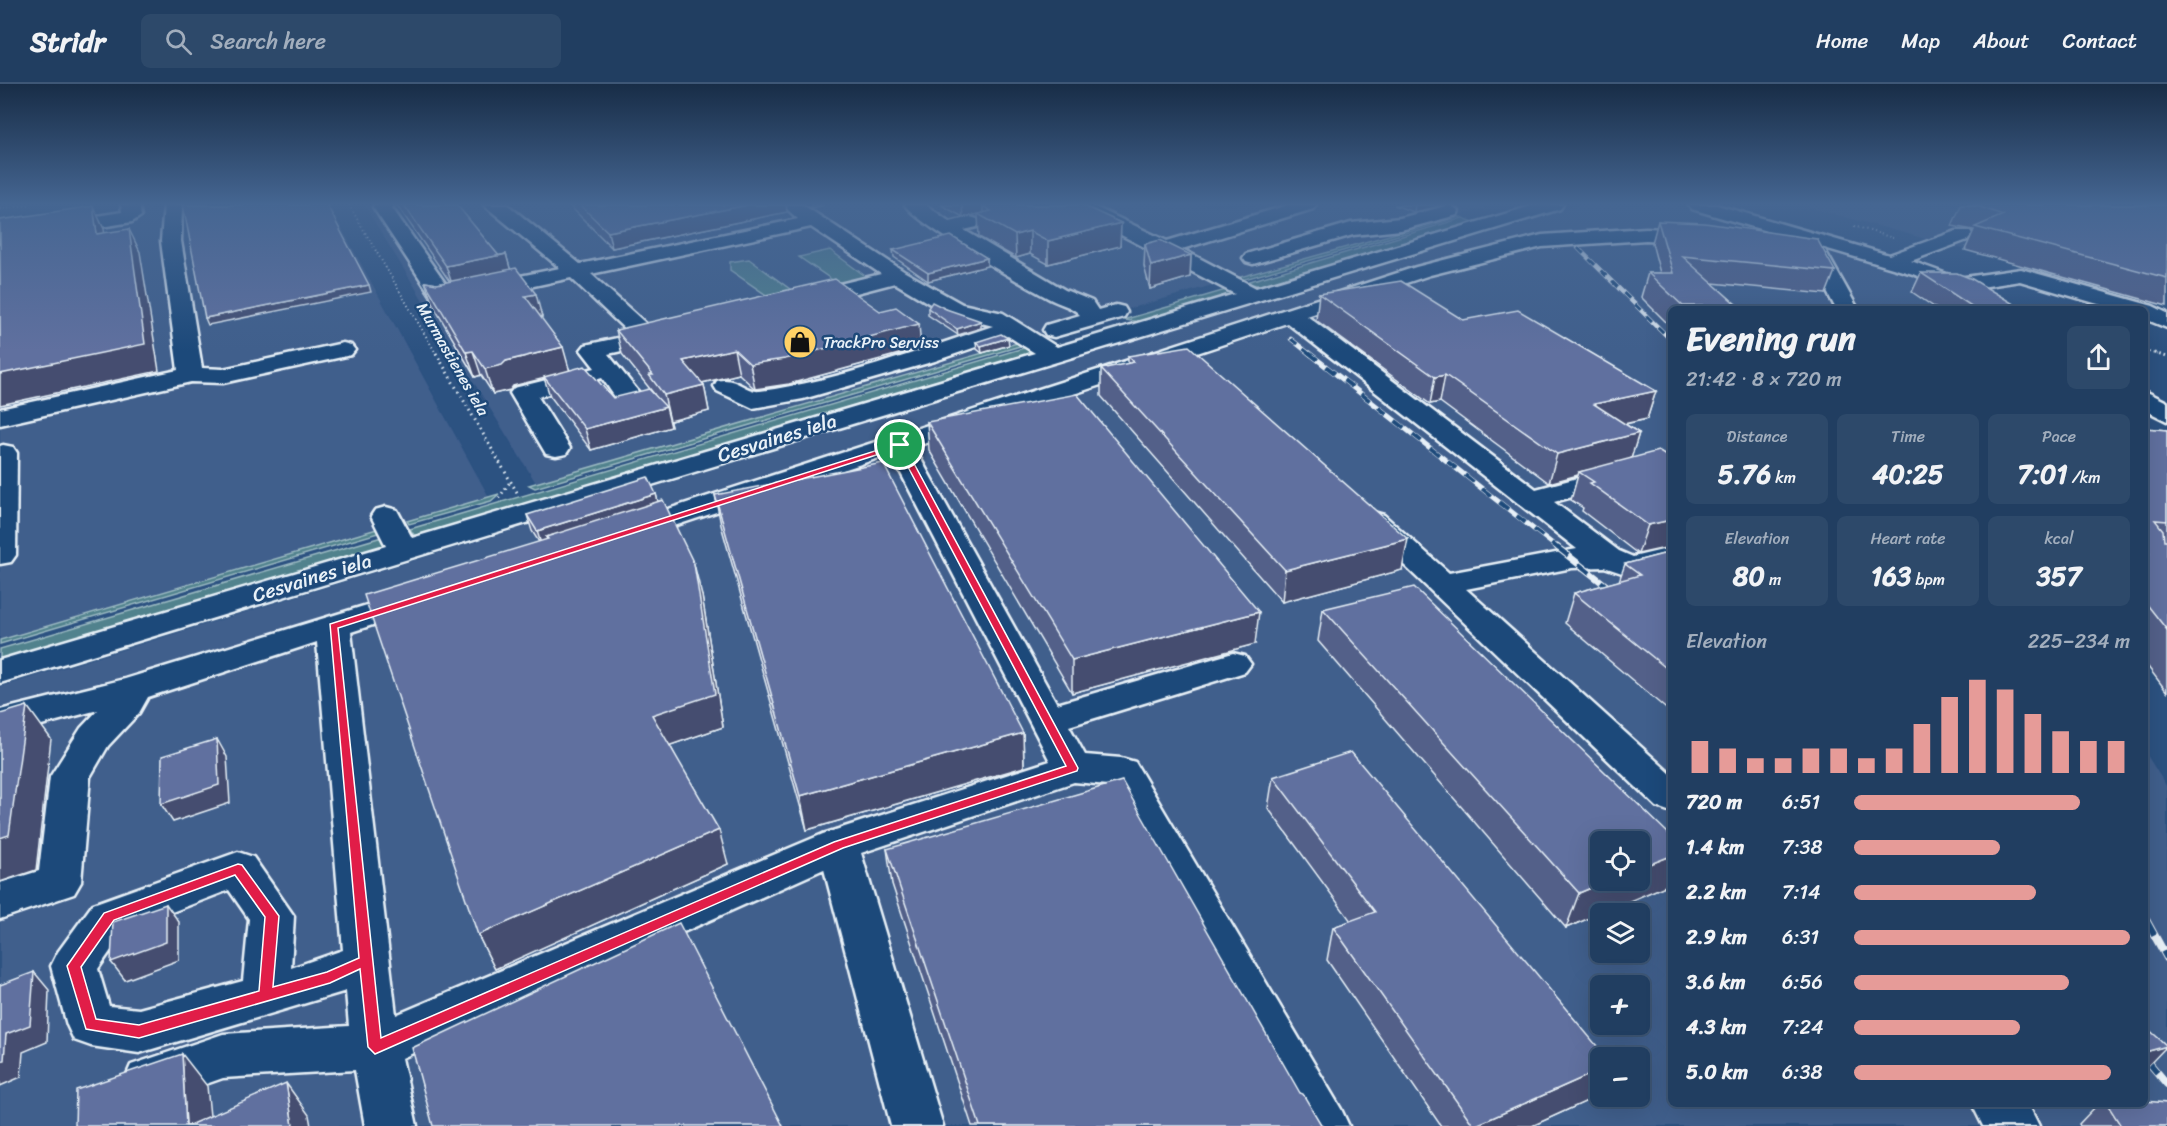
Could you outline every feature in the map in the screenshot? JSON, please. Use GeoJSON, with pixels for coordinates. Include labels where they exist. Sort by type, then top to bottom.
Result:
{"type":"FeatureCollection","features":[{"type":"Feature","properties":{"kind":"street"},"geometry":{"type":"LineString","coordinates":[[173,254],[191,375]]}},
{"type":"Feature","properties":{"kind":"street"},"geometry":{"type":"LineString","coordinates":[[414,254],[444,298],[659,254]]}},
{"type":"Feature","properties":{"kind":"street"},"geometry":{"type":"LineString","coordinates":[[555,254],[648,339]]}},
{"type":"Feature","properties":{"kind":"street"},"geometry":{"type":"LineString","coordinates":[[864,254],[955,309],[995,318],[1010,328],[1054,343],[1094,315]]}},
{"type":"Feature","properties":{"kind":"street"},"geometry":{"type":"LineString","coordinates":[[989,254],[1057,295],[1057,300],[1068,307],[1094,315],[1129,320]]}},
{"type":"Feature","properties":{"kind":"street"},"geometry":{"type":"LineString","coordinates":[[1176,254],[1248,292]]}},
{"type":"Feature","properties":{"kind":"street"},"geometry":{"type":"LineString","coordinates":[[1253,258],[1268,254]]}},
{"type":"Feature","properties":{"kind":"street","name":"Cesvaines iela"},"geometry":{"type":"LineString","coordinates":[[0,672],[404,551],[1129,320],[1248,292],[1385,254]]}},
{"type":"Feature","properties":{"kind":"street"},"geometry":{"type":"LineString","coordinates":[[605,539],[900,445],[1423,272],[1494,254]]}},
{"type":"Feature","properties":{"kind":"street"},"geometry":{"type":"LineString","coordinates":[[1816,254],[1845,306]]}},
{"type":"Feature","properties":{"kind":"street"},"geometry":{"type":"LineString","coordinates":[[1866,254],[1948,280],[1997,306]]}},
{"type":"Feature","properties":{"kind":"street"},"geometry":{"type":"LineString","coordinates":[[1892,261],[1913,254]]}},
{"type":"Feature","properties":{"kind":"street"},"geometry":{"type":"LineString","coordinates":[[1940,254],[1954,258]]}},
{"type":"Feature","properties":{"kind":"street"},"geometry":{"type":"LineString","coordinates":[[1948,280],[2021,274],[2129,306]]}},
{"type":"Feature","properties":{"kind":"street"},"geometry":{"type":"LineString","coordinates":[[784,304],[898,276]]}},
{"type":"Feature","properties":{"kind":"street"},"geometry":{"type":"LineString","coordinates":[[1200,287],[1220,286],[1248,292]]}},
{"type":"Feature","properties":{"kind":"street"},"geometry":{"type":"LineString","coordinates":[[2148,312],[2167,322]]}},
{"type":"Feature","properties":{"kind":"street"},"geometry":{"type":"LineString","coordinates":[[1291,315],[1608,558],[1631,567],[1668,558]]}},
{"type":"Feature","properties":{"kind":"street"},"geometry":{"type":"LineString","coordinates":[[2148,322],[2167,322]]}},
{"type":"Feature","properties":{"kind":"street"},"geometry":{"type":"LineString","coordinates":[[726,386],[753,400],[803,391],[927,356],[1010,328]]}},
{"type":"Feature","properties":{"kind":"street"},"geometry":{"type":"LineString","coordinates":[[636,405],[594,350],[682,330]]}},
{"type":"Feature","properties":{"kind":"street"},"geometry":{"type":"LineString","coordinates":[[0,417],[191,375],[223,376],[343,350]]}},
{"type":"Feature","properties":{"kind":"street"},"geometry":{"type":"LineString","coordinates":[[1181,351],[1208,374]]}},
{"type":"Feature","properties":{"kind":"street"},"geometry":{"type":"LineString","coordinates":[[556,448],[523,393],[611,370]]}},
{"type":"Feature","properties":{"kind":"street"},"geometry":{"type":"LineString","coordinates":[[2148,401],[2167,413]]}},
{"type":"Feature","properties":{"kind":"street"},"geometry":{"type":"LineString","coordinates":[[900,445],[1073,768]]}},
{"type":"Feature","properties":{"kind":"street"},"geometry":{"type":"LineString","coordinates":[[0,555],[3,453]]}},
{"type":"Feature","properties":{"kind":"street"},"geometry":{"type":"LineString","coordinates":[[1533,499],[1653,466],[1668,476]]}},
{"type":"Feature","properties":{"kind":"street"},"geometry":{"type":"LineString","coordinates":[[1347,498],[1443,584],[1668,794]]}},
{"type":"Feature","properties":{"kind":"street"},"geometry":{"type":"LineString","coordinates":[[386,516],[404,551]]}},
{"type":"Feature","properties":{"kind":"street"},"geometry":{"type":"LineString","coordinates":[[1443,584],[1572,559],[1608,558]]}},
{"type":"Feature","properties":{"kind":"street"},"geometry":{"type":"LineString","coordinates":[[0,723],[133,688],[435,594]]}},
{"type":"Feature","properties":{"kind":"street"},"geometry":{"type":"LineString","coordinates":[[333,626],[375,1047],[391,1126]]}},
{"type":"Feature","properties":{"kind":"street"},"geometry":{"type":"LineString","coordinates":[[1047,720],[1233,664]]}},
{"type":"Feature","properties":{"kind":"street"},"geometry":{"type":"LineString","coordinates":[[0,902],[60,882],[70,777],[94,737],[126,704],[133,688]]}},
{"type":"Feature","properties":{"kind":"street"},"geometry":{"type":"LineString","coordinates":[[112,1093],[223,1056],[375,1047],[838,845],[1073,768],[1121,772],[1323,1126]]}},
{"type":"Feature","properties":{"kind":"street"},"geometry":{"type":"LineString","coordinates":[[838,845],[917,1126]]}},
{"type":"Feature","properties":{"kind":"street"},"geometry":{"type":"LineString","coordinates":[[265,995],[330,977],[366,961]]}},
{"type":"Feature","properties":{"kind":"street"},"geometry":{"type":"LineString","coordinates":[[2000,1107],[2013,1126]]}},
{"type":"Feature","properties":{"kind":"path","name":"Murmastienes iela"},"geometry":{"type":"LineString","coordinates":[[378,254],[518,494]]}},
{"type":"Feature","properties":{"kind":"path"},"geometry":{"type":"LineString","coordinates":[[2148,352],[2167,357]]}},
{"type":"Feature","properties":{"kind":"shaded area"},"geometry":{"type":"Polygon","coordinates":[[[0,254],[356,254],[489,497],[0,640],[0,254]]]}},
{"type":"Feature","properties":{"kind":"shaded area"},"geometry":{"type":"Polygon","coordinates":[[[394,254],[1324,254],[1043,333],[1020,342],[536,483],[394,254]]]}},
{"type":"Feature","properties":{"kind":"shaded area"},"geometry":{"type":"Polygon","coordinates":[[[1419,254],[1836,254],[1943,286],[1976,306],[1668,306],[1668,1107],[2148,1107],[2148,757],[2167,787],[2167,1126],[0,1126],[0,687],[1419,254]]]}},
{"type":"Feature","properties":{"kind":"shaded area"},"geometry":{"type":"Polygon","coordinates":[[[1979,254],[2167,254],[2167,306],[1979,254]]]}},
{"type":"Feature","properties":{"kind":"green space"},"geometry":{"type":"Polygon","coordinates":[[[814,254],[835,254],[868,278],[844,283],[834,281],[799,257],[814,254]]]}},
{"type":"Feature","properties":{"kind":"green space"},"geometry":{"type":"Polygon","coordinates":[[[1323,254],[1333,254],[1238,281],[1233,279],[1323,254]]]}},
{"type":"Feature","properties":{"kind":"green space"},"geometry":{"type":"Polygon","coordinates":[[[1342,254],[1374,254],[1266,286],[1243,283],[1342,254]]]}},
{"type":"Feature","properties":{"kind":"green space"},"geometry":{"type":"Polygon","coordinates":[[[749,259],[798,295],[775,301],[730,270],[730,262],[749,259]]]}},
{"type":"Feature","properties":{"kind":"green space"},"geometry":{"type":"Polygon","coordinates":[[[1229,289],[1236,294],[1144,322],[1123,320],[1229,289]]]}},
{"type":"Feature","properties":{"kind":"green space"},"geometry":{"type":"Polygon","coordinates":[[[1024,341],[1020,346],[535,488],[529,485],[1024,341]]]}},
{"type":"Feature","properties":{"kind":"green space"},"geometry":{"type":"Polygon","coordinates":[[[1027,347],[1032,350],[1022,358],[423,537],[414,535],[410,529],[1027,347]]]}},
{"type":"Feature","properties":{"kind":"green space"},"geometry":{"type":"Polygon","coordinates":[[[499,494],[491,501],[409,524],[407,521],[499,494]]]}},
{"type":"Feature","properties":{"kind":"green space"},"geometry":{"type":"Polygon","coordinates":[[[377,529],[378,533],[0,644],[0,640],[377,529]]]}},
{"type":"Feature","properties":{"kind":"green space"},"geometry":{"type":"Polygon","coordinates":[[[382,537],[386,544],[380,549],[0,662],[0,649],[382,537]]]}},
{"type":"Feature","properties":{"kind":"building"},"geometry":{"type":"Polygon","coordinates":[[[0,254],[132,254],[145,344],[0,374],[0,254]]]}},
{"type":"Feature","properties":{"kind":"building"},"geometry":{"type":"Polygon","coordinates":[[[192,254],[353,254],[369,285],[205,318],[192,254]]]}},
{"type":"Feature","properties":{"kind":"building"},"geometry":{"type":"Polygon","coordinates":[[[437,254],[499,255],[446,266],[437,254]]]}},
{"type":"Feature","properties":{"kind":"building"},"geometry":{"type":"Polygon","coordinates":[[[899,254],[980,254],[987,258],[928,273],[899,254]]]}},
{"type":"Feature","properties":{"kind":"building"},"geometry":{"type":"Polygon","coordinates":[[[1148,254],[1191,255],[1151,266],[1148,254]]]}},
{"type":"Feature","properties":{"kind":"building"},"geometry":{"type":"Polygon","coordinates":[[[1667,254],[1825,254],[1835,271],[1682,256],[1738,306],[1683,306],[1648,273],[1673,273],[1667,254]]]}},
{"type":"Feature","properties":{"kind":"building"},"geometry":{"type":"Polygon","coordinates":[[[2075,254],[2167,254],[2167,278],[2075,254]]]}},
{"type":"Feature","properties":{"kind":"building"},"geometry":{"type":"Polygon","coordinates":[[[516,268],[536,294],[525,296],[563,347],[506,361],[502,365],[485,369],[473,351],[466,352],[425,282],[437,284],[516,268]]]}},
{"type":"Feature","properties":{"kind":"building"},"geometry":{"type":"Polygon","coordinates":[[[1921,273],[1957,273],[1972,279],[2017,306],[1971,306],[1921,273]]]}},
{"type":"Feature","properties":{"kind":"building"},"geometry":{"type":"Polygon","coordinates":[[[835,279],[880,311],[896,307],[919,324],[785,359],[750,364],[734,349],[683,361],[704,385],[664,395],[649,375],[653,375],[616,330],[835,279]]]}},
{"type":"Feature","properties":{"kind":"building"},"geometry":{"type":"Polygon","coordinates":[[[1401,281],[1463,320],[1518,310],[1656,391],[1594,404],[1639,433],[1557,454],[1445,375],[1435,377],[1319,294],[1401,281]]]}},
{"type":"Feature","properties":{"kind":"building"},"geometry":{"type":"Polygon","coordinates":[[[932,302],[981,321],[957,329],[928,308],[932,302]]]}},
{"type":"Feature","properties":{"kind":"building"},"geometry":{"type":"Polygon","coordinates":[[[1001,334],[1008,338],[981,346],[976,342],[1001,334]]]}},
{"type":"Feature","properties":{"kind":"building"},"geometry":{"type":"Polygon","coordinates":[[[1189,346],[1408,539],[1285,570],[1101,369],[1134,362],[1128,356],[1189,346]]]}},
{"type":"Feature","properties":{"kind":"building"},"geometry":{"type":"Polygon","coordinates":[[[585,366],[613,398],[649,389],[666,407],[585,429],[544,377],[585,366]]]}},
{"type":"Feature","properties":{"kind":"building"},"geometry":{"type":"Polygon","coordinates":[[[1077,394],[1259,612],[1072,660],[927,422],[1077,394]]]}},
{"type":"Feature","properties":{"kind":"building"},"geometry":{"type":"Polygon","coordinates":[[[2148,428],[2167,430],[2167,521],[2155,520],[2163,530],[2164,541],[2167,541],[2167,630],[2148,606],[2148,428]]]}},
{"type":"Feature","properties":{"kind":"building"},"geometry":{"type":"Polygon","coordinates":[[[1658,451],[1668,457],[1668,521],[1648,525],[1590,483],[1594,482],[1579,472],[1658,451]]]}},
{"type":"Feature","properties":{"kind":"building"},"geometry":{"type":"Polygon","coordinates":[[[883,463],[1023,733],[800,796],[715,495],[883,463]]]}},
{"type":"Feature","properties":{"kind":"building"},"geometry":{"type":"Polygon","coordinates":[[[648,477],[656,494],[537,531],[527,515],[648,477]]]}},
{"type":"Feature","properties":{"kind":"building"},"geometry":{"type":"Polygon","coordinates":[[[663,500],[694,564],[715,694],[652,715],[719,830],[478,935],[364,595],[548,539],[546,537],[663,500]]]}},
{"type":"Feature","properties":{"kind":"building"},"geometry":{"type":"Polygon","coordinates":[[[1668,553],[1668,670],[1574,593],[1640,575],[1625,564],[1668,553]]]}},
{"type":"Feature","properties":{"kind":"building"},"geometry":{"type":"Polygon","coordinates":[[[1414,587],[1668,833],[1668,857],[1650,864],[1650,831],[1590,831],[1590,888],[1579,893],[1323,609],[1414,587]]]}},
{"type":"Feature","properties":{"kind":"building"},"geometry":{"type":"Polygon","coordinates":[[[27,706],[9,835],[0,838],[0,714],[27,706]]]}},
{"type":"Feature","properties":{"kind":"building"},"geometry":{"type":"Polygon","coordinates":[[[217,739],[219,785],[161,804],[162,756],[217,739]]]}},
{"type":"Feature","properties":{"kind":"building"},"geometry":{"type":"Polygon","coordinates":[[[1351,752],[1598,1047],[1590,1047],[1590,1074],[1474,1126],[1333,927],[1375,912],[1273,777],[1351,752]]]}},
{"type":"Feature","properties":{"kind":"building"},"geometry":{"type":"Polygon","coordinates":[[[1122,781],[1300,1093],[1303,1094],[1322,1126],[980,1126],[887,849],[1122,781]]]}},
{"type":"Feature","properties":{"kind":"building"},"geometry":{"type":"Polygon","coordinates":[[[166,904],[166,942],[111,962],[113,922],[166,904]]]}},
{"type":"Feature","properties":{"kind":"building"},"geometry":{"type":"Polygon","coordinates":[[[679,923],[783,1126],[433,1126],[412,1048],[679,923]]]}},
{"type":"Feature","properties":{"kind":"building"},"geometry":{"type":"Polygon","coordinates":[[[34,972],[30,1025],[6,1034],[4,1060],[0,1061],[0,985],[34,972]]]}},
{"type":"Feature","properties":{"kind":"building"},"geometry":{"type":"Polygon","coordinates":[[[2148,1029],[2167,1046],[2148,1051],[2148,1029]]]}},
{"type":"Feature","properties":{"kind":"building"},"geometry":{"type":"Polygon","coordinates":[[[182,1054],[186,1126],[75,1126],[76,1090],[182,1054]]]}},
{"type":"Feature","properties":{"kind":"building"},"geometry":{"type":"Polygon","coordinates":[[[286,1083],[293,1126],[187,1126],[286,1083]]]}},
{"type":"Feature","properties":{"kind":"building"},"geometry":{"type":"Polygon","coordinates":[[[2148,1101],[2167,1103],[2167,1126],[2121,1126],[2109,1107],[2148,1107],[2148,1101]]]}},
{"type":"Feature","properties":{"kind":"railway"},"geometry":{"type":"LineString","coordinates":[[1584,254],[1668,337]]}},
{"type":"Feature","properties":{"kind":"railway"},"geometry":{"type":"LineString","coordinates":[[1291,339],[1311,355]]}},
{"type":"Feature","properties":{"kind":"railway"},"geometry":{"type":"LineString","coordinates":[[1309,353],[1559,549]]}},
{"type":"Feature","properties":{"kind":"railway"},"geometry":{"type":"LineString","coordinates":[[1557,547],[1617,594]]}},
{"type":"Feature","properties":{"kind":"railway"},"geometry":{"type":"LineString","coordinates":[[2148,923],[2167,958]]}},
{"type":"Feature","properties":{"kind":"railway"},"geometry":{"type":"LineString","coordinates":[[2148,1062],[2167,1084]]}},
{"type":"Feature","properties":{"kind":"place","name":"TrackPro Serviss"},"geometry":{"type":"Point","coordinates":[800,342]}},
{"type":"Feature","properties":{"kind":"route"},"geometry":{"type":"LineString","coordinates":[[900,445],[333,626],[366,961],[330,977],[139,1031],[91,1025],[74,966],[109,916],[238,869],[272,916],[265,995],[330,977],[366,961],[375,1047],[838,845],[1073,768],[900,445]]}}]}
